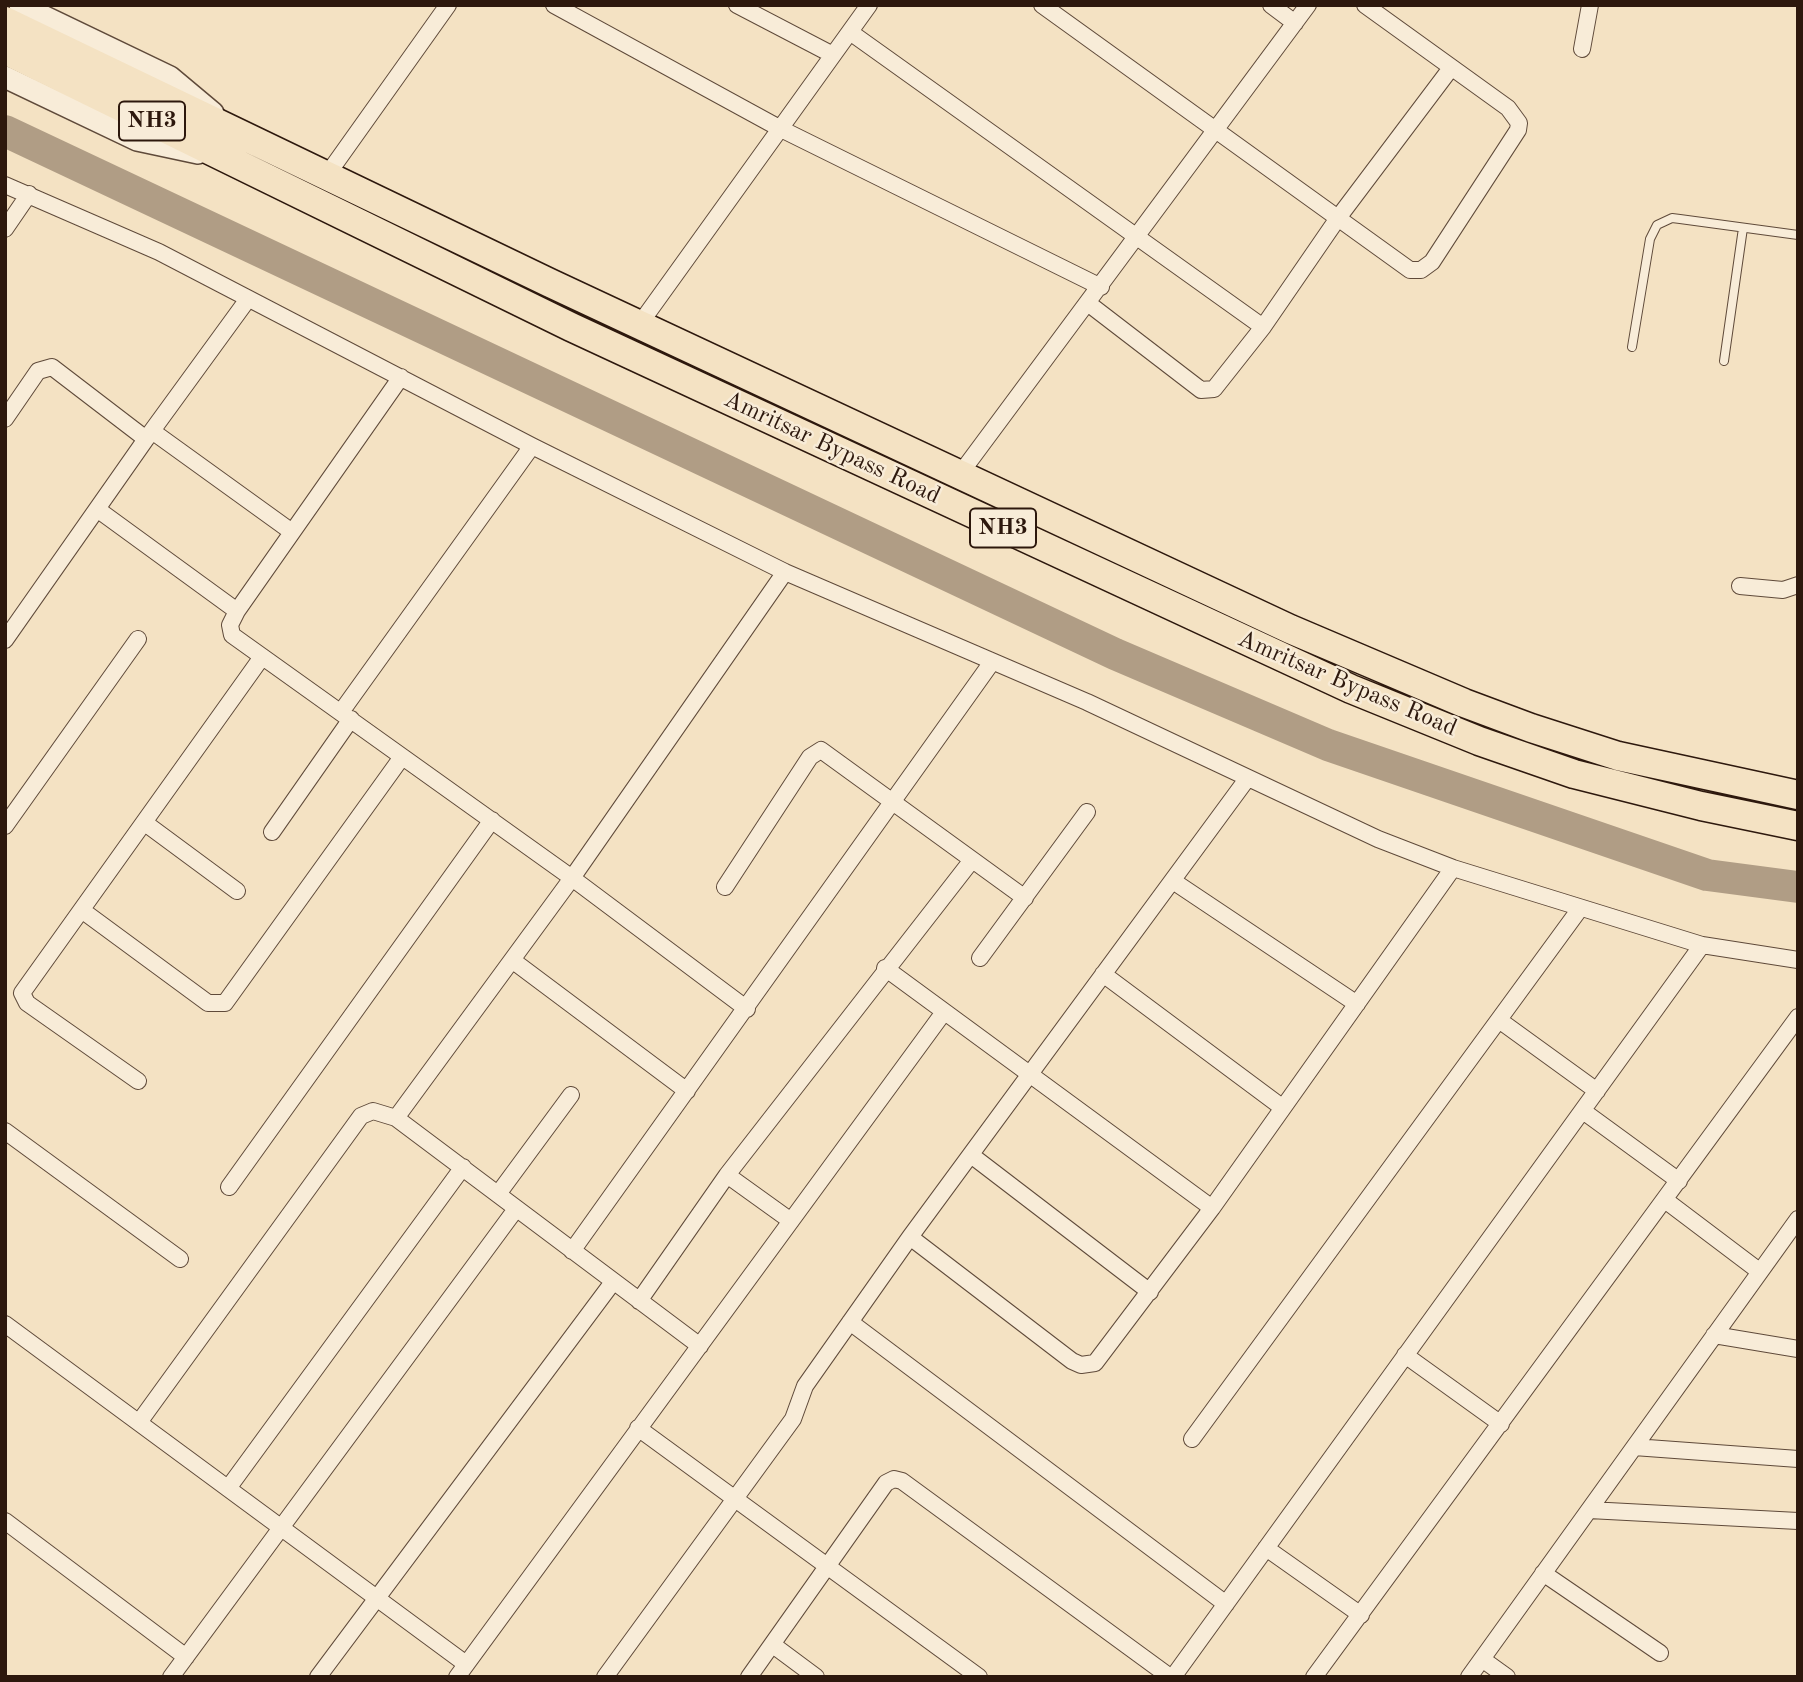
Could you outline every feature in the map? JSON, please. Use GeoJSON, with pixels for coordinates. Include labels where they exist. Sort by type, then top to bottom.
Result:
{"type":"FeatureCollection","features":[{"type":"Feature","properties":{"kind":"highway","name":"NH3"},"geometry":{"type":"LineString","coordinates":[[5,21],[76,69],[238,148]]}},
{"type":"Feature","properties":{"kind":"highway","name":"NH3"},"geometry":{"type":"LineString","coordinates":[[5,50],[76,69]]}},
{"type":"Feature","properties":{"kind":"highway","name":"Amritsar Bypass Road"},"geometry":{"type":"LineString","coordinates":[[238,148],[327,175],[639,325],[1290,629],[1464,704],[1618,755],[1798,795]]}},
{"type":"Feature","properties":{"kind":"highway","name":"Amritsar Bypass Road"},"geometry":{"type":"LineString","coordinates":[[238,148],[571,327],[1351,689],[1479,741],[1574,774],[1701,806],[1798,826]]}},
{"type":"Feature","properties":{"kind":"street"},"geometry":{"type":"LineString","coordinates":[[20,5],[170,77],[238,148]]}},
{"type":"Feature","properties":{"kind":"street"},"geometry":{"type":"LineString","coordinates":[[327,175],[448,5]]}},
{"type":"Feature","properties":{"kind":"street"},"geometry":{"type":"LineString","coordinates":[[554,5],[781,129],[1101,287]]}},
{"type":"Feature","properties":{"kind":"street"},"geometry":{"type":"LineString","coordinates":[[737,5],[756,9],[833,55]]}},
{"type":"Feature","properties":{"kind":"street"},"geometry":{"type":"LineString","coordinates":[[639,325],[869,5]]}},
{"type":"Feature","properties":{"kind":"street"},"geometry":{"type":"LineString","coordinates":[[1042,5],[1410,270],[1422,270],[1432,262],[1518,130],[1519,123],[1508,108],[1364,5]]}},
{"type":"Feature","properties":{"kind":"street"},"geometry":{"type":"LineString","coordinates":[[1271,5],[1295,23]]}},
{"type":"Feature","properties":{"kind":"street"},"geometry":{"type":"LineString","coordinates":[[960,474],[1308,5]]}},
{"type":"Feature","properties":{"kind":"street"},"geometry":{"type":"LineString","coordinates":[[1582,49],[1590,5]]}},
{"type":"Feature","properties":{"kind":"street"},"geometry":{"type":"LineString","coordinates":[[850,32],[1264,327]]}},
{"type":"Feature","properties":{"kind":"street"},"geometry":{"type":"LineString","coordinates":[[1088,304],[1201,390],[1208,391],[1220,385],[1264,327],[1338,218],[1451,68]]}},
{"type":"Feature","properties":{"kind":"street"},"geometry":{"type":"LineString","coordinates":[[5,77],[137,140],[238,148]]}},
{"type":"Feature","properties":{"kind":"street"},"geometry":{"type":"LineString","coordinates":[[5,185],[159,252],[533,446],[785,572],[1087,702],[1378,838],[1453,868],[1579,910],[1702,945],[1798,960]]}},
{"type":"Feature","properties":{"kind":"street"},"geometry":{"type":"LineString","coordinates":[[5,229],[29,194]]}},
{"type":"Feature","properties":{"kind":"street"},"geometry":{"type":"LineString","coordinates":[[5,640],[248,299]]}},
{"type":"Feature","properties":{"kind":"street"},"geometry":{"type":"LineString","coordinates":[[5,419],[38,371],[52,367],[292,532]]}},
{"type":"Feature","properties":{"kind":"street"},"geometry":{"type":"LineString","coordinates":[[401,377],[237,611],[230,625],[232,635],[572,878],[747,1009]]}},
{"type":"Feature","properties":{"kind":"street"},"geometry":{"type":"LineString","coordinates":[[272,832],[346,715],[533,446]]}},
{"type":"Feature","properties":{"kind":"street"},"geometry":{"type":"LineString","coordinates":[[97,509],[237,611]]}},
{"type":"Feature","properties":{"kind":"street"},"geometry":{"type":"LineString","coordinates":[[396,1118],[572,878],[785,572]]}},
{"type":"Feature","properties":{"kind":"street"},"geometry":{"type":"LineString","coordinates":[[1740,586],[1783,590],[1798,585]]}},
{"type":"Feature","properties":{"kind":"street"},"geometry":{"type":"LineString","coordinates":[[5,826],[11,805],[138,639]]}},
{"type":"Feature","properties":{"kind":"street"},"geometry":{"type":"LineString","coordinates":[[138,1081],[24,998],[22,993],[27,982],[83,911],[262,657]]}},
{"type":"Feature","properties":{"kind":"street"},"geometry":{"type":"LineString","coordinates":[[572,1251],[992,662]]}},
{"type":"Feature","properties":{"kind":"street"},"geometry":{"type":"LineString","coordinates":[[725,887],[817,750],[826,751],[1025,898]]}},
{"type":"Feature","properties":{"kind":"street"},"geometry":{"type":"LineString","coordinates":[[83,911],[208,1003],[226,1003],[402,757]]}},
{"type":"Feature","properties":{"kind":"street"},"geometry":{"type":"LineString","coordinates":[[605,1677],[793,1419],[805,1386],[910,1237],[1033,1074],[1247,779]]}},
{"type":"Feature","properties":{"kind":"street"},"geometry":{"type":"LineString","coordinates":[[980,958],[1087,812]]}},
{"type":"Feature","properties":{"kind":"street"},"geometry":{"type":"LineString","coordinates":[[229,1187],[492,820]]}},
{"type":"Feature","properties":{"kind":"street"},"geometry":{"type":"LineString","coordinates":[[145,823],[237,891]]}},
{"type":"Feature","properties":{"kind":"street"},"geometry":{"type":"LineString","coordinates":[[639,1301],[727,1175],[885,968],[972,860]]}},
{"type":"Feature","properties":{"kind":"street"},"geometry":{"type":"LineString","coordinates":[[910,1237],[1072,1361],[1081,1365],[1096,1363],[1102,1359],[1453,868]]}},
{"type":"Feature","properties":{"kind":"street"},"geometry":{"type":"LineString","coordinates":[[1174,881],[1357,1004]]}},
{"type":"Feature","properties":{"kind":"street"},"geometry":{"type":"LineString","coordinates":[[1192,1439],[1579,910]]}},
{"type":"Feature","properties":{"kind":"street"},"geometry":{"type":"LineString","coordinates":[[750,1677],[886,1483],[899,1479],[1171,1677],[1702,945]]}},
{"type":"Feature","properties":{"kind":"street"},"geometry":{"type":"LineString","coordinates":[[512,960],[687,1091]]}},
{"type":"Feature","properties":{"kind":"street"},"geometry":{"type":"LineString","coordinates":[[885,968],[1033,1074],[1212,1208]]}},
{"type":"Feature","properties":{"kind":"street"},"geometry":{"type":"LineString","coordinates":[[1103,974],[1283,1108]]}},
{"type":"Feature","properties":{"kind":"street"},"geometry":{"type":"LineString","coordinates":[[5,1324],[377,1596],[462,1670],[944,1012]]}},
{"type":"Feature","properties":{"kind":"street"},"geometry":{"type":"LineString","coordinates":[[1314,1677],[1798,1017]]}},
{"type":"Feature","properties":{"kind":"street"},"geometry":{"type":"LineString","coordinates":[[1500,1020],[1597,1091]]}},
{"type":"Feature","properties":{"kind":"street"},"geometry":{"type":"LineString","coordinates":[[498,1194],[571,1096]]}},
{"type":"Feature","properties":{"kind":"street"},"geometry":{"type":"LineString","coordinates":[[140,1421],[361,1116],[373,1111],[396,1118],[700,1346]]}},
{"type":"Feature","properties":{"kind":"street"},"geometry":{"type":"LineString","coordinates":[[1583,1111],[1679,1181]]}},
{"type":"Feature","properties":{"kind":"street"},"geometry":{"type":"LineString","coordinates":[[5,1131],[180,1259]]}},
{"type":"Feature","properties":{"kind":"street"},"geometry":{"type":"LineString","coordinates":[[971,1155],[1150,1292]]}},
{"type":"Feature","properties":{"kind":"street"},"geometry":{"type":"LineString","coordinates":[[229,1487],[463,1167]]}},
{"type":"Feature","properties":{"kind":"street"},"geometry":{"type":"LineString","coordinates":[[727,1175],[791,1222]]}},
{"type":"Feature","properties":{"kind":"street"},"geometry":{"type":"LineString","coordinates":[[1665,1200],[1759,1271]]}},
{"type":"Feature","properties":{"kind":"street"},"geometry":{"type":"LineString","coordinates":[[171,1677],[516,1209]]}},
{"type":"Feature","properties":{"kind":"street"},"geometry":{"type":"LineString","coordinates":[[1469,1677],[1798,1219]]}},
{"type":"Feature","properties":{"kind":"street"},"geometry":{"type":"LineString","coordinates":[[318,1677],[613,1282]]}},
{"type":"Feature","properties":{"kind":"street"},"geometry":{"type":"LineString","coordinates":[[850,1322],[1226,1604]]}},
{"type":"Feature","properties":{"kind":"street"},"geometry":{"type":"LineString","coordinates":[[1714,1335],[1797,1348]]}},
{"type":"Feature","properties":{"kind":"street"},"geometry":{"type":"LineString","coordinates":[[1405,1355],[1500,1424]]}},
{"type":"Feature","properties":{"kind":"street"},"geometry":{"type":"LineString","coordinates":[[638,1428],[979,1677]]}},
{"type":"Feature","properties":{"kind":"street"},"geometry":{"type":"LineString","coordinates":[[1634,1447],[1798,1459]]}},
{"type":"Feature","properties":{"kind":"street"},"geometry":{"type":"LineString","coordinates":[[1589,1510],[1798,1521]]}},
{"type":"Feature","properties":{"kind":"street"},"geometry":{"type":"LineString","coordinates":[[5,1521],[186,1657]]}},
{"type":"Feature","properties":{"kind":"street"},"geometry":{"type":"LineString","coordinates":[[1266,1548],[1361,1615]]}},
{"type":"Feature","properties":{"kind":"street"},"geometry":{"type":"LineString","coordinates":[[1543,1573],[1660,1653]]}},
{"type":"Feature","properties":{"kind":"street"},"geometry":{"type":"LineString","coordinates":[[773,1645],[816,1677]]}},
{"type":"Feature","properties":{"kind":"street"},"geometry":{"type":"LineString","coordinates":[[1482,1659],[1507,1677]]}},
{"type":"Feature","properties":{"kind":"lane"},"geometry":{"type":"LineString","coordinates":[[1632,347],[1650,239],[1657,225],[1672,218],[1798,235]]}},
{"type":"Feature","properties":{"kind":"lane"},"geometry":{"type":"LineString","coordinates":[[1724,361],[1743,228]]}},
{"type":"Feature","properties":{"kind":"waterway"},"geometry":{"type":"LineString","coordinates":[[5,131],[1115,654],[1328,745],[1707,875],[1798,887]]}}]}
